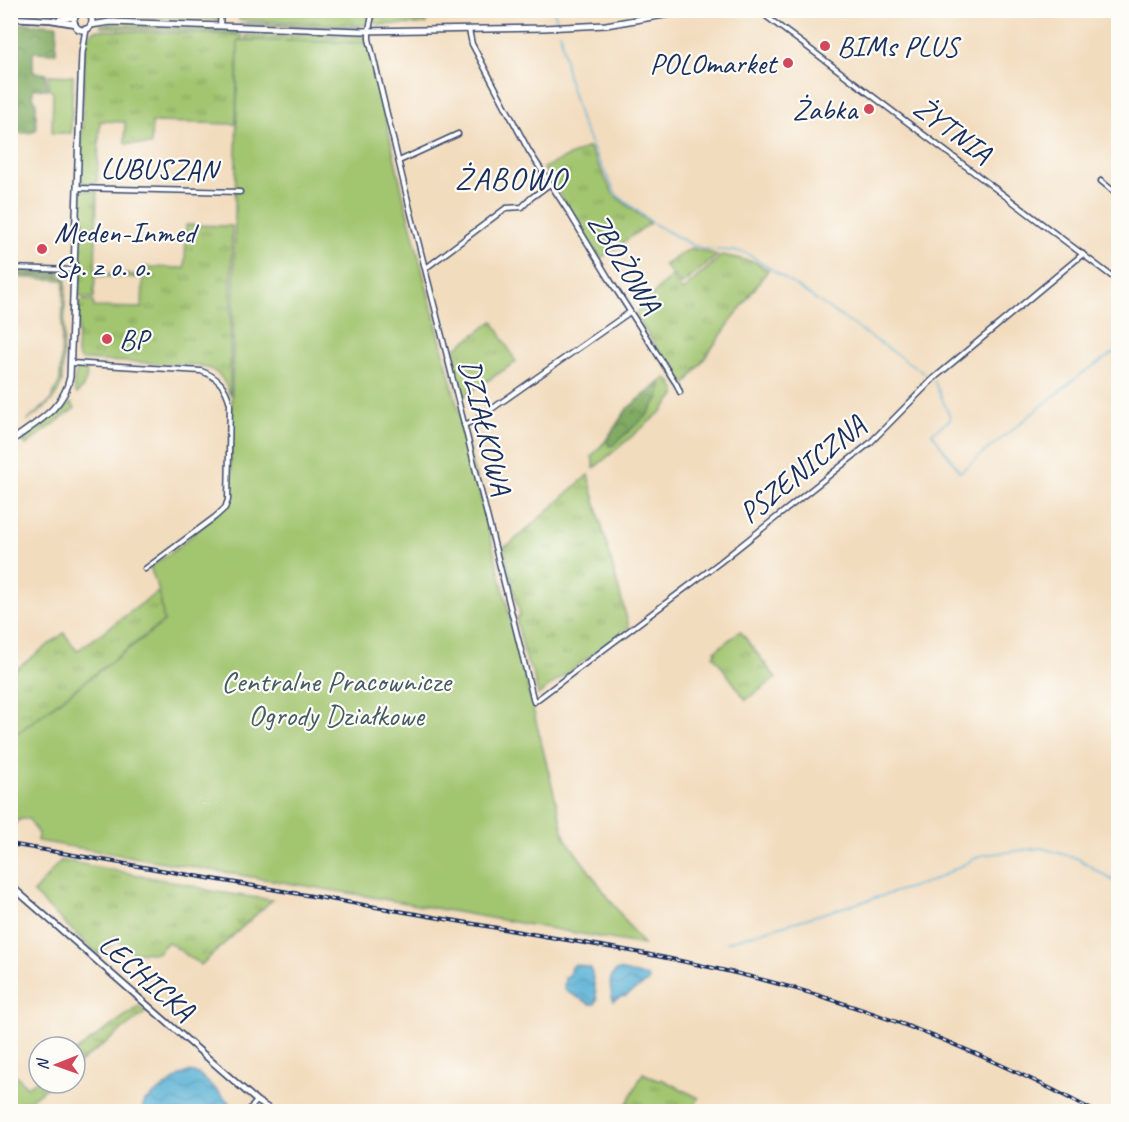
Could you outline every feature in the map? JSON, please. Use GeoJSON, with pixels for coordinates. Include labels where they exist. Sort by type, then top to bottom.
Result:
{"type":"FeatureCollection","features":[{"type":"Feature","properties":{"kind":"main road"},"geometry":{"type":"LineString","coordinates":[[77,27],[110,22],[369,31],[558,28],[624,23],[693,10]]}},
{"type":"Feature","properties":{"kind":"main road"},"geometry":{"type":"LineString","coordinates":[[83,13],[110,22]]}},
{"type":"Feature","properties":{"kind":"main road"},"geometry":{"type":"LineString","coordinates":[[82,53],[77,27],[83,13]]}},
{"type":"Feature","properties":{"kind":"main road"},"geometry":{"type":"LineString","coordinates":[[10,442],[59,403],[68,386],[71,363],[82,53],[89,27],[83,13]]}},
{"type":"Feature","properties":{"kind":"street"},"geometry":{"type":"LineString","coordinates":[[220,26],[221,10]]}},
{"type":"Feature","properties":{"kind":"street"},"geometry":{"type":"LineString","coordinates":[[369,31],[373,10]]}},
{"type":"Feature","properties":{"kind":"street","name":"ŻYTNIA"},"geometry":{"type":"LineString","coordinates":[[763,10],[767,17],[1119,281]]}},
{"type":"Feature","properties":{"kind":"street"},"geometry":{"type":"LineString","coordinates":[[51,20],[83,13]]}},
{"type":"Feature","properties":{"kind":"street"},"geometry":{"type":"LineString","coordinates":[[10,18],[51,20],[77,27]]}},
{"type":"Feature","properties":{"kind":"street","name":"ZBOŻOWA"},"geometry":{"type":"LineString","coordinates":[[469,30],[472,44],[518,133],[680,392]]}},
{"type":"Feature","properties":{"kind":"street","name":"DZIAŁKOWA"},"geometry":{"type":"LineString","coordinates":[[369,31],[369,39],[534,702]]}},
{"type":"Feature","properties":{"kind":"street"},"geometry":{"type":"LineString","coordinates":[[399,161],[458,134]]}},
{"type":"Feature","properties":{"kind":"street"},"geometry":{"type":"LineString","coordinates":[[1101,181],[1119,195]]}},
{"type":"Feature","properties":{"kind":"street"},"geometry":{"type":"LineString","coordinates":[[426,268],[506,208],[522,207],[550,184]]}},
{"type":"Feature","properties":{"kind":"street","name":"LUBUSZAN"},"geometry":{"type":"LineString","coordinates":[[77,188],[240,192]]}},
{"type":"Feature","properties":{"kind":"street","name":"PSZENICZNA"},"geometry":{"type":"LineString","coordinates":[[534,702],[719,562],[870,443],[933,379],[1083,254]]}},
{"type":"Feature","properties":{"kind":"street"},"geometry":{"type":"LineString","coordinates":[[10,268],[74,270]]}},
{"type":"Feature","properties":{"kind":"street"},"geometry":{"type":"LineString","coordinates":[[464,425],[476,420],[630,312]]}},
{"type":"Feature","properties":{"kind":"street"},"geometry":{"type":"LineString","coordinates":[[71,363],[201,370],[218,379],[228,394],[230,404],[228,500],[225,508],[145,568]]}},
{"type":"Feature","properties":{"kind":"street","name":"LECHICKA"},"geometry":{"type":"LineString","coordinates":[[10,885],[257,1101],[274,1112]]}},
{"type":"Feature","properties":{"kind":"street"},"geometry":{"type":"LineString","coordinates":[[247,1112],[257,1101]]}},
{"type":"Feature","properties":{"kind":"green space"},"geometry":{"type":"Polygon","coordinates":[[[171,10],[219,13],[219,20],[97,16],[91,11],[171,10]]]}},
{"type":"Feature","properties":{"kind":"green space"},"geometry":{"type":"Polygon","coordinates":[[[370,10],[366,25],[239,20],[239,12],[370,10]]]}},
{"type":"Feature","properties":{"kind":"green space"},"geometry":{"type":"Polygon","coordinates":[[[405,11],[426,11],[426,24],[377,25],[373,21],[374,15],[403,16],[405,11]]]}},
{"type":"Feature","properties":{"kind":"green space"},"geometry":{"type":"Polygon","coordinates":[[[17,23],[57,25],[56,53],[33,52],[33,72],[46,74],[47,89],[33,89],[36,104],[36,130],[11,134],[11,26],[17,23]]]}},
{"type":"Feature","properties":{"kind":"green space"},"geometry":{"type":"Polygon","coordinates":[[[248,23],[360,27],[361,29],[239,25],[248,23]]]}},
{"type":"Feature","properties":{"kind":"green space"},"geometry":{"type":"Polygon","coordinates":[[[107,24],[237,29],[237,33],[101,27],[107,24]]]}},
{"type":"Feature","properties":{"kind":"green space"},"geometry":{"type":"Polygon","coordinates":[[[96,30],[242,35],[242,40],[238,40],[236,124],[152,122],[151,145],[125,144],[125,122],[100,121],[97,183],[80,183],[85,39],[96,30]]]}},
{"type":"Feature","properties":{"kind":"green space"},"geometry":{"type":"Polygon","coordinates":[[[246,35],[363,36],[368,43],[246,40],[246,35]]]}},
{"type":"Feature","properties":{"kind":"green space","name":"Centralne Pracownicze Ogrody Działkowe"},"geometry":{"type":"Polygon","coordinates":[[[238,40],[368,43],[406,207],[565,838],[643,945],[37,841],[38,834],[29,819],[21,819],[11,825],[11,738],[164,622],[159,591],[150,567],[175,550],[230,501],[238,40]]]}},
{"type":"Feature","properties":{"kind":"green space"},"geometry":{"type":"Polygon","coordinates":[[[49,75],[73,76],[71,133],[52,133],[53,92],[49,89],[49,75]]]}},
{"type":"Feature","properties":{"kind":"green space"},"geometry":{"type":"Polygon","coordinates":[[[589,147],[614,195],[650,223],[600,259],[543,168],[589,147]]]}},
{"type":"Feature","properties":{"kind":"green space"},"geometry":{"type":"Polygon","coordinates":[[[80,190],[97,191],[95,273],[143,275],[143,267],[185,268],[186,225],[232,226],[230,394],[218,374],[199,365],[82,360],[79,358],[77,354],[79,303],[84,300],[93,301],[94,307],[142,308],[143,278],[95,276],[94,298],[79,297],[81,257],[77,257],[80,190]]]}},
{"type":"Feature","properties":{"kind":"green space"},"geometry":{"type":"Polygon","coordinates":[[[691,248],[718,255],[681,285],[664,265],[691,248]]]}},
{"type":"Feature","properties":{"kind":"green space"},"geometry":{"type":"Polygon","coordinates":[[[722,255],[755,262],[768,270],[686,384],[680,385],[635,314],[671,276],[682,291],[722,255]]]}},
{"type":"Feature","properties":{"kind":"green space"},"geometry":{"type":"Polygon","coordinates":[[[11,270],[61,272],[60,275],[11,273],[11,270]]]}},
{"type":"Feature","properties":{"kind":"green space"},"geometry":{"type":"Polygon","coordinates":[[[11,275],[65,277],[66,279],[62,382],[52,400],[27,421],[50,401],[60,381],[64,280],[11,277],[11,275]]]}},
{"type":"Feature","properties":{"kind":"green space"},"geometry":{"type":"Polygon","coordinates":[[[493,321],[516,362],[461,398],[449,353],[493,321]]]}},
{"type":"Feature","properties":{"kind":"green space"},"geometry":{"type":"Polygon","coordinates":[[[81,365],[84,365],[87,376],[77,394],[74,379],[81,365]]]}},
{"type":"Feature","properties":{"kind":"green space"},"geometry":{"type":"Polygon","coordinates":[[[666,378],[672,383],[676,394],[662,411],[594,468],[592,456],[607,439],[627,409],[666,378]]]}},
{"type":"Feature","properties":{"kind":"green space"},"geometry":{"type":"Polygon","coordinates":[[[661,382],[660,396],[647,415],[609,446],[607,439],[627,409],[661,382]]]}},
{"type":"Feature","properties":{"kind":"green space"},"geometry":{"type":"Polygon","coordinates":[[[71,403],[75,408],[26,445],[22,440],[71,403]]]}},
{"type":"Feature","properties":{"kind":"green space"},"geometry":{"type":"Polygon","coordinates":[[[588,475],[629,627],[538,695],[516,619],[520,615],[503,547],[510,544],[588,475]]]}},
{"type":"Feature","properties":{"kind":"green space"},"geometry":{"type":"Polygon","coordinates":[[[159,591],[164,621],[11,738],[11,673],[64,633],[77,651],[159,591]]]}},
{"type":"Feature","properties":{"kind":"green space"},"geometry":{"type":"Polygon","coordinates":[[[740,631],[776,678],[746,700],[713,655],[740,631]]]}},
{"type":"Feature","properties":{"kind":"green space"},"geometry":{"type":"Polygon","coordinates":[[[61,860],[211,891],[272,900],[201,965],[168,942],[157,953],[131,952],[117,940],[98,955],[33,893],[61,860]]]}},
{"type":"Feature","properties":{"kind":"green space"},"geometry":{"type":"Polygon","coordinates":[[[139,1006],[146,1012],[87,1057],[87,1043],[139,1006]]]}},
{"type":"Feature","properties":{"kind":"green space"},"geometry":{"type":"Polygon","coordinates":[[[14,1073],[27,1087],[27,1095],[37,1095],[16,1111],[11,1111],[11,1076],[14,1073]]]}},
{"type":"Feature","properties":{"kind":"green space"},"geometry":{"type":"Polygon","coordinates":[[[643,1073],[659,1081],[661,1079],[699,1098],[691,1111],[623,1111],[643,1073]]]}},
{"type":"Feature","properties":{"kind":"water"},"geometry":{"type":"Polygon","coordinates":[[[575,964],[591,968],[597,1000],[595,1004],[590,1004],[564,988],[565,977],[569,976],[571,967],[575,964]]]}},
{"type":"Feature","properties":{"kind":"water"},"geometry":{"type":"Polygon","coordinates":[[[618,970],[648,977],[649,981],[624,997],[613,1001],[611,980],[618,970]]]}},
{"type":"Feature","properties":{"kind":"water"},"geometry":{"type":"Polygon","coordinates":[[[188,1072],[199,1074],[236,1109],[235,1111],[141,1111],[145,1101],[188,1072]]]}},
{"type":"Feature","properties":{"kind":"waterway"},"geometry":{"type":"LineString","coordinates":[[554,10],[557,21]]}},
{"type":"Feature","properties":{"kind":"waterway"},"geometry":{"type":"LineString","coordinates":[[560,32],[568,77],[581,122],[617,195],[654,224],[692,245],[705,249],[746,253],[930,377]]}},
{"type":"Feature","properties":{"kind":"waterway"},"geometry":{"type":"LineString","coordinates":[[934,381],[951,419],[932,433],[960,472],[1081,374],[1118,350]]}},
{"type":"Feature","properties":{"kind":"waterway"},"geometry":{"type":"LineString","coordinates":[[727,942],[932,881],[982,855],[1042,848],[1079,859],[1118,884]]}},
{"type":"Feature","properties":{"kind":"railway"},"geometry":{"type":"LineString","coordinates":[[10,844],[625,950],[756,978],[867,1011],[934,1036],[1000,1064],[1096,1112]]}},
{"type":"Feature","properties":{"kind":"place","name":"BIMs PLUS"},"geometry":{"type":"Point","coordinates":[825,46]}},
{"type":"Feature","properties":{"kind":"place","name":"POLOmarket"},"geometry":{"type":"Point","coordinates":[788,63]}},
{"type":"Feature","properties":{"kind":"place","name":"Żabka"},"geometry":{"type":"Point","coordinates":[869,109]}},
{"type":"Feature","properties":{"kind":"place","name":"Meden-Inmed Sp. z o. o."},"geometry":{"type":"Point","coordinates":[42,249]}},
{"type":"Feature","properties":{"kind":"place","name":"BP"},"geometry":{"type":"Point","coordinates":[107,339]}},
{"type":"Feature","properties":{"kind":"district","name":"ŻABOWO"},"geometry":{"type":"Point","coordinates":[511,178]}}]}
